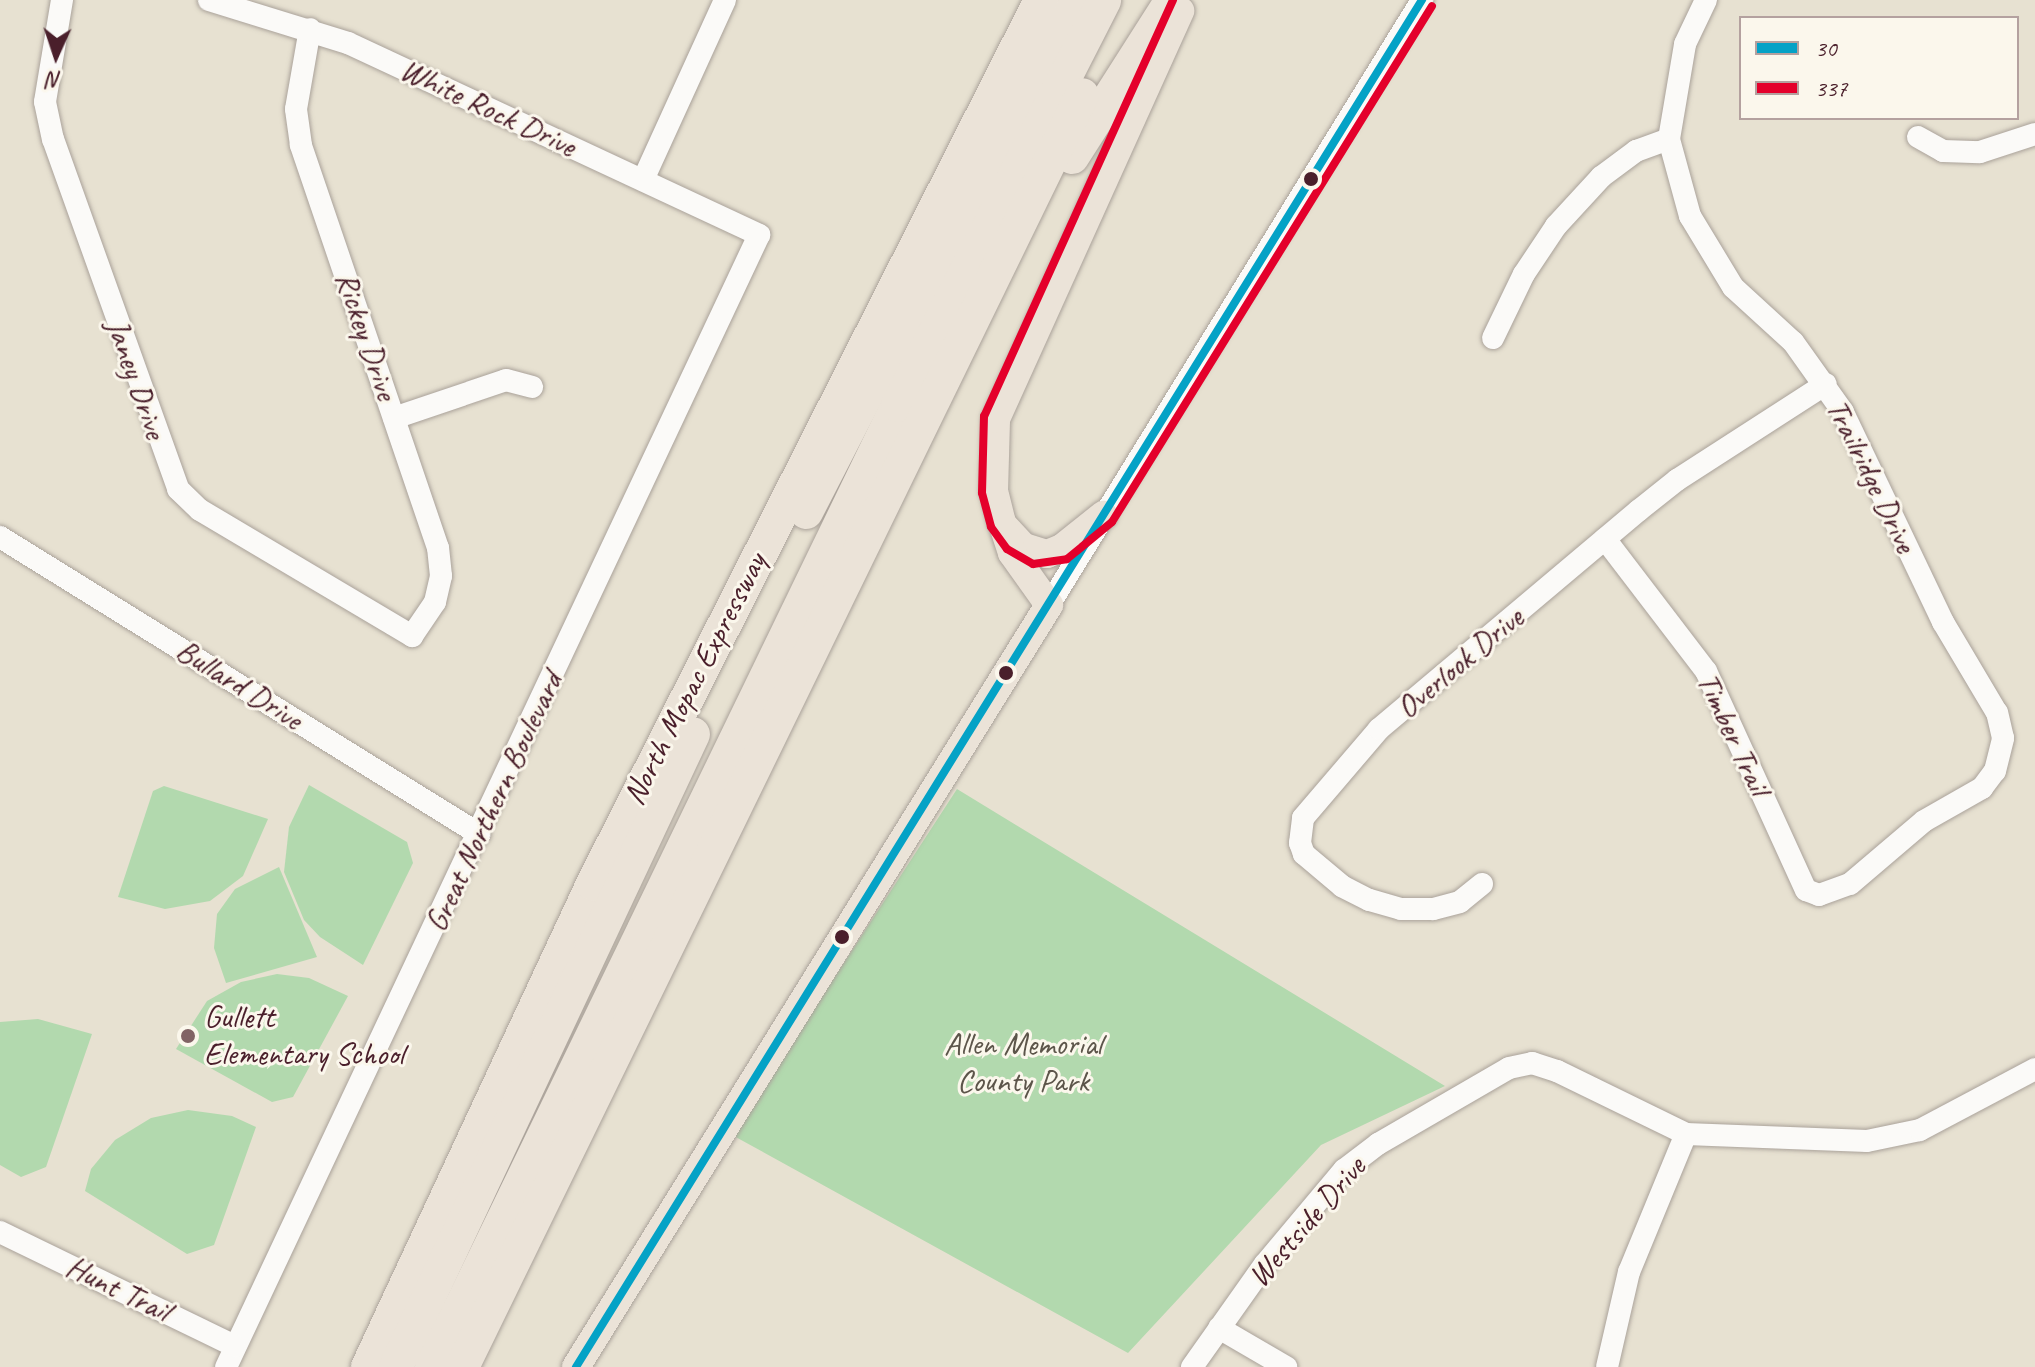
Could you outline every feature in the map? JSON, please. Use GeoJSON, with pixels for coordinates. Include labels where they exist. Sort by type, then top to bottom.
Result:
{"type":"FeatureCollection","features":[{"type":"Feature","properties":{"kind":"highway","name":"North Mopac Expressway"},"geometry":{"type":"LineString","coordinates":[[368,1367],[593,884],[1041,0]]}},
{"type":"Feature","properties":{"kind":"highway"},"geometry":{"type":"LineString","coordinates":[[396,1367],[684,752],[1069,0]]}},
{"type":"Feature","properties":{"kind":"highway"},"geometry":{"type":"LineString","coordinates":[[432,1367],[965,277],[1104,0]]}},
{"type":"Feature","properties":{"kind":"highway"},"geometry":{"type":"LineString","coordinates":[[462,1367],[1129,0]]}},
{"type":"Feature","properties":{"kind":"highway"},"geometry":{"type":"LineString","coordinates":[[1013,243],[1172,0]]}},
{"type":"Feature","properties":{"kind":"highway"},"geometry":{"type":"LineString","coordinates":[[816,441],[953,227]]}},
{"type":"Feature","properties":{"kind":"highway"},"geometry":{"type":"LineString","coordinates":[[859,552],[862,505],[965,277]]}},
{"type":"Feature","properties":{"kind":"highway"},"geometry":{"type":"LineString","coordinates":[[374,1367],[396,1308]]}},
{"type":"Feature","properties":{"kind":"main road"},"geometry":{"type":"LineString","coordinates":[[576,1367],[1049,605],[1012,553],[1002,523],[992,454],[1004,392],[1186,0]]}},
{"type":"Feature","properties":{"kind":"main road"},"geometry":{"type":"LineString","coordinates":[[1002,523],[1024,547],[1047,554],[1062,548],[1103,515]]}},
{"type":"Feature","properties":{"kind":"street","name":"Janey Drive"},"geometry":{"type":"LineString","coordinates":[[62,0],[45,102],[53,139],[178,489],[200,510],[412,636]]}},
{"type":"Feature","properties":{"kind":"street","name":"White Rock Drive"},"geometry":{"type":"LineString","coordinates":[[209,0],[310,29],[759,235]]}},
{"type":"Feature","properties":{"kind":"street"},"geometry":{"type":"LineString","coordinates":[[643,180],[725,0]]}},
{"type":"Feature","properties":{"kind":"street"},"geometry":{"type":"LineString","coordinates":[[1049,605],[1422,0]]}},
{"type":"Feature","properties":{"kind":"street","name":"Trailridge Drive"},"geometry":{"type":"LineString","coordinates":[[1706,0],[1685,44],[1669,139],[1675,174],[1709,253],[1733,287],[1793,342],[1826,384],[1943,622],[1997,713],[2003,738],[1995,771],[1982,788],[1924,821],[1850,884],[1819,895]]}},
{"type":"Feature","properties":{"kind":"street","name":"Rickey Drive"},"geometry":{"type":"LineString","coordinates":[[310,29],[296,109],[301,145],[438,548],[441,576],[435,602],[412,636]]}},
{"type":"Feature","properties":{"kind":"street"},"geometry":{"type":"LineString","coordinates":[[1918,137],[1943,151],[1980,152],[2035,134]]}},
{"type":"Feature","properties":{"kind":"street"},"geometry":{"type":"LineString","coordinates":[[1493,338],[1524,274],[1556,226],[1601,177],[1636,151],[1669,139]]}},
{"type":"Feature","properties":{"kind":"street","name":"Great Northern Boulevard"},"geometry":{"type":"LineString","coordinates":[[226,1367],[759,235]]}},
{"type":"Feature","properties":{"kind":"street"},"geometry":{"type":"LineString","coordinates":[[394,418],[506,380],[532,387]]}},
{"type":"Feature","properties":{"kind":"street","name":"Overlook Drive"},"geometry":{"type":"LineString","coordinates":[[1482,884],[1460,902],[1433,909],[1401,909],[1369,900],[1311,864],[1300,843],[1303,818],[1379,729],[1605,539],[1677,480],[1826,384]]}},
{"type":"Feature","properties":{"kind":"street","name":"Bullard Drive"},"geometry":{"type":"LineString","coordinates":[[0,537],[479,834]]}},
{"type":"Feature","properties":{"kind":"street","name":"Timber Trail"},"geometry":{"type":"LineString","coordinates":[[1605,539],[1706,671],[1733,720],[1795,875],[1806,890],[1819,895]]}},
{"type":"Feature","properties":{"kind":"street","name":"Westside Drive"},"geometry":{"type":"LineString","coordinates":[[1192,1367],[1265,1264],[1344,1170],[1378,1144],[1509,1068],[1532,1063],[1557,1071],[1686,1134]]}},
{"type":"Feature","properties":{"kind":"street"},"geometry":{"type":"LineString","coordinates":[[1607,1367],[1629,1272],[1686,1134],[1894,1139],[2035,1069]]}},
{"type":"Feature","properties":{"kind":"street","name":"Hunt Trail"},"geometry":{"type":"LineString","coordinates":[[0,1232],[235,1346]]}},
{"type":"Feature","properties":{"kind":"street"},"geometry":{"type":"LineString","coordinates":[[1219,1328],[1286,1367]]}},
{"type":"Feature","properties":{"kind":"green space"},"geometry":{"type":"Polygon","coordinates":[[[309,785],[407,842],[413,863],[363,965],[320,937],[304,920],[284,872],[289,827],[309,785]]]}},
{"type":"Feature","properties":{"kind":"green space"},"geometry":{"type":"Polygon","coordinates":[[[164,786],[268,819],[243,876],[210,901],[165,909],[118,897],[153,791],[164,786]]]}},
{"type":"Feature","properties":{"kind":"green space","name":"Allen Memorial County Park"},"geometry":{"type":"Polygon","coordinates":[[[957,789],[1445,1086],[1321,1145],[1128,1353],[732,1135],[957,789]]]}},
{"type":"Feature","properties":{"kind":"green space"},"geometry":{"type":"Polygon","coordinates":[[[279,867],[317,957],[226,983],[214,948],[217,914],[235,889],[279,867]]]}},
{"type":"Feature","properties":{"kind":"green space"},"geometry":{"type":"Polygon","coordinates":[[[277,974],[309,978],[348,996],[293,1097],[272,1102],[176,1049],[207,1001],[241,982],[277,974]]]}},
{"type":"Feature","properties":{"kind":"green space"},"geometry":{"type":"Polygon","coordinates":[[[38,1019],[92,1034],[46,1167],[21,1177],[0,1165],[0,1022],[38,1019]]]}},
{"type":"Feature","properties":{"kind":"green space"},"geometry":{"type":"Polygon","coordinates":[[[188,1110],[232,1116],[256,1127],[214,1245],[187,1254],[85,1191],[91,1169],[115,1140],[151,1118],[188,1110]]]}},
{"type":"Feature","properties":{"kind":"transit line","name":"337"},"geometry":{"type":"LineString","coordinates":[[1173,0],[984,416],[982,493],[991,527],[1007,549],[1033,564],[1067,559],[1112,522],[1432,6]]}},
{"type":"Feature","properties":{"kind":"transit line","name":"30"},"geometry":{"type":"LineString","coordinates":[[576,1367],[1422,0]]}},
{"type":"Feature","properties":{"kind":"place","name":"Gullett Elementary School"},"geometry":{"type":"Point","coordinates":[188,1036]}}]}
